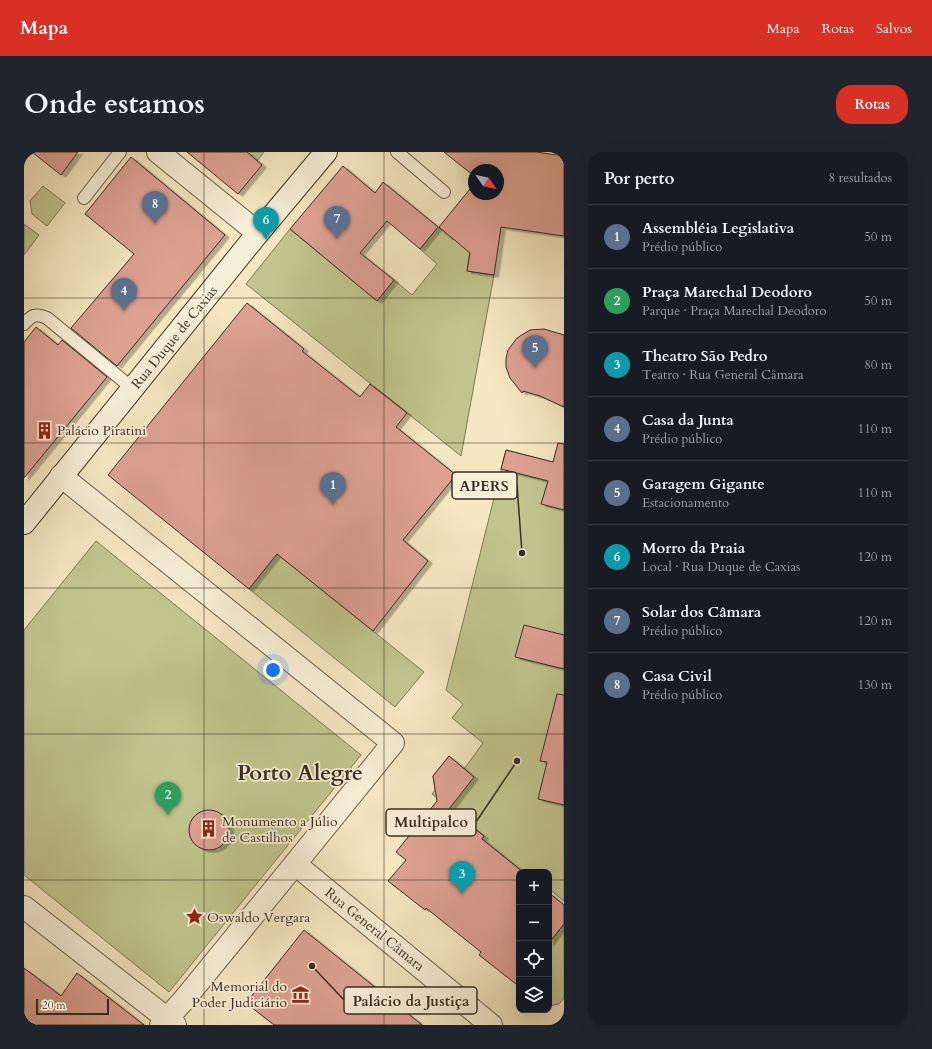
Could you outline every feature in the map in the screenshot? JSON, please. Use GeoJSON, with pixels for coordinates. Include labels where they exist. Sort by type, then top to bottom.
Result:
{"type":"FeatureCollection","features":[{"type":"Feature","properties":{"kind":"street"},"geometry":{"type":"LineString","coordinates":[[158,152],[258,233]]}},
{"type":"Feature","properties":{"kind":"street","name":"Rua Duque de Caxias"},"geometry":{"type":"LineString","coordinates":[[24,523],[258,233],[326,152]]}},
{"type":"Feature","properties":{"kind":"street"},"geometry":{"type":"LineString","coordinates":[[24,908],[167,1023],[393,743],[61,476]]}},
{"type":"Feature","properties":{"kind":"street","name":"Rua General Câmara"},"geometry":{"type":"LineString","coordinates":[[295,864],[491,1025]]}},
{"type":"Feature","properties":{"kind":"lane"},"geometry":{"type":"LineString","coordinates":[[84,198],[120,152]]}},
{"type":"Feature","properties":{"kind":"lane"},"geometry":{"type":"LineString","coordinates":[[397,152],[444,192]]}},
{"type":"Feature","properties":{"kind":"lane"},"geometry":{"type":"LineString","coordinates":[[24,324],[30,317],[38,314],[46,318],[132,388]]}},
{"type":"Feature","properties":{"kind":"green space"},"geometry":{"type":"Polygon","coordinates":[[[247,152],[264,152],[257,161],[247,152]]]}},
{"type":"Feature","properties":{"kind":"green space"},"geometry":{"type":"Polygon","coordinates":[[[43,186],[65,203],[47,226],[32,214],[30,201],[43,186]]]}},
{"type":"Feature","properties":{"kind":"green space"},"geometry":{"type":"Polygon","coordinates":[[[467,221],[474,223],[467,271],[494,275],[461,456],[246,284],[290,229],[377,301],[394,280],[412,295],[437,264],[420,249],[438,227],[453,240],[467,221]]]}},
{"type":"Feature","properties":{"kind":"green space"},"geometry":{"type":"Polygon","coordinates":[[[24,224],[39,235],[24,255],[24,224]]]}},
{"type":"Feature","properties":{"kind":"green space"},"geometry":{"type":"Polygon","coordinates":[[[506,450],[564,465],[564,901],[552,891],[552,869],[519,869],[482,839],[484,836],[432,794],[435,790],[433,776],[449,756],[464,769],[483,743],[452,718],[463,704],[446,690],[506,450]]]}},
{"type":"Feature","properties":{"kind":"green space"},"geometry":{"type":"Polygon","coordinates":[[[96,541],[361,755],[169,992],[24,875],[24,630],[96,541]]]}},
{"type":"Feature","properties":{"kind":"green space"},"geometry":{"type":"Polygon","coordinates":[[[277,554],[424,672],[395,707],[249,589],[277,554]]]}},
{"type":"Feature","properties":{"kind":"green space"},"geometry":{"type":"Polygon","coordinates":[[[564,924],[564,998],[559,1004],[552,1005],[552,941],[564,924]]]}},
{"type":"Feature","properties":{"kind":"building"},"geometry":{"type":"Polygon","coordinates":[[[32,152],[78,152],[61,175],[32,152]]]}},
{"type":"Feature","properties":{"kind":"building"},"geometry":{"type":"Polygon","coordinates":[[[187,152],[247,152],[262,165],[238,194],[187,152]]]}},
{"type":"Feature","properties":{"kind":"building"},"geometry":{"type":"Polygon","coordinates":[[[444,152],[536,152],[564,156],[564,236],[501,227],[494,275],[467,271],[470,253],[439,227],[468,191],[468,200],[504,200],[504,164],[468,164],[468,171],[444,152]]]}},
{"type":"Feature","properties":{"kind":"building"},"geometry":{"type":"Polygon","coordinates":[[[131,157],[225,235],[117,366],[71,328],[134,254],[85,214],[131,157]]]}},
{"type":"Feature","properties":{"kind":"building"},"geometry":{"type":"Polygon","coordinates":[[[343,166],[375,193],[383,182],[438,227],[420,249],[387,221],[360,253],[394,280],[377,301],[290,229],[343,166]]]}},
{"type":"Feature","properties":{"kind":"building"},"geometry":{"type":"Polygon","coordinates":[[[247,303],[304,349],[302,351],[360,397],[370,384],[407,413],[396,427],[456,475],[403,540],[428,561],[373,631],[277,554],[249,589],[108,475],[247,303]]]}},
{"type":"Feature","properties":{"kind":"building","name":"Palácio Piratini"},"geometry":{"type":"Polygon","coordinates":[[[36,327],[58,345],[62,340],[107,377],[24,478],[24,342],[36,327]]]}},
{"type":"Feature","properties":{"kind":"building"},"geometry":{"type":"Polygon","coordinates":[[[544,329],[564,335],[564,407],[540,396],[523,391],[522,393],[510,378],[506,367],[508,350],[517,338],[530,330],[544,329]]]}},
{"type":"Feature","properties":{"kind":"building"},"geometry":{"type":"Polygon","coordinates":[[[558,443],[564,444],[564,510],[541,504],[548,481],[501,469],[506,450],[553,462],[558,443]]]}},
{"type":"Feature","properties":{"kind":"building"},"geometry":{"type":"Polygon","coordinates":[[[524,625],[564,635],[564,669],[515,657],[524,625]]]}},
{"type":"Feature","properties":{"kind":"building"},"geometry":{"type":"Polygon","coordinates":[[[557,694],[564,695],[564,805],[538,799],[547,762],[540,761],[557,694]]]}},
{"type":"Feature","properties":{"kind":"building"},"geometry":{"type":"Polygon","coordinates":[[[449,756],[474,777],[449,809],[484,836],[482,839],[519,869],[516,869],[516,984],[479,955],[481,952],[426,908],[425,910],[388,881],[406,860],[396,852],[437,801],[433,776],[449,756]]]}},
{"type":"Feature","properties":{"kind":"building","name":"Monumento a Júlio de Castilhos"},"geometry":{"type":"Polygon","coordinates":[[[209,810],[223,816],[229,830],[223,844],[209,850],[195,844],[189,830],[195,816],[209,810]]]}},
{"type":"Feature","properties":{"kind":"building"},"geometry":{"type":"Polygon","coordinates":[[[552,895],[564,905],[564,924],[552,939],[552,895]]]}},
{"type":"Feature","properties":{"kind":"building"},"geometry":{"type":"Polygon","coordinates":[[[304,930],[422,1025],[274,1025],[246,1003],[304,930]]]}},
{"type":"Feature","properties":{"kind":"building"},"geometry":{"type":"Polygon","coordinates":[[[24,968],[61,996],[77,973],[144,1025],[24,1025],[24,968]]]}},
{"type":"Feature","properties":{"kind":"place","name":"Casa Civil"},"geometry":{"type":"Point","coordinates":[155,224]}},
{"type":"Feature","properties":{"kind":"place","name":"Solar dos Câmara"},"geometry":{"type":"Point","coordinates":[337,239]}},
{"type":"Feature","properties":{"kind":"place","name":"Morro da Praia"},"geometry":{"type":"Point","coordinates":[266,240]}},
{"type":"Feature","properties":{"kind":"place","name":"Casa da Junta"},"geometry":{"type":"Point","coordinates":[124,311]}},
{"type":"Feature","properties":{"kind":"place","name":"Garagem Gigante"},"geometry":{"type":"Point","coordinates":[535,368]}},
{"type":"Feature","properties":{"kind":"place","name":"Palácio Piratini"},"geometry":{"type":"Point","coordinates":[44,430]}},
{"type":"Feature","properties":{"kind":"place","name":"Assembléia Legislativa"},"geometry":{"type":"Point","coordinates":[333,505]}},
{"type":"Feature","properties":{"kind":"place","name":"APERS"},"geometry":{"type":"Point","coordinates":[522,553]}},
{"type":"Feature","properties":{"kind":"place","name":"Multipalco"},"geometry":{"type":"Point","coordinates":[517,761]}},
{"type":"Feature","properties":{"kind":"place","name":"Praça Marechal Deodoro"},"geometry":{"type":"Point","coordinates":[168,815]}},
{"type":"Feature","properties":{"kind":"place","name":"Monumento a Júlio de Castilhos"},"geometry":{"type":"Point","coordinates":[209,829]}},
{"type":"Feature","properties":{"kind":"place","name":"Theatro São Pedro"},"geometry":{"type":"Point","coordinates":[462,894]}},
{"type":"Feature","properties":{"kind":"place","name":"Oswaldo Vergara"},"geometry":{"type":"Point","coordinates":[194,917]}},
{"type":"Feature","properties":{"kind":"place","name":"Palácio da Justiça"},"geometry":{"type":"Point","coordinates":[312,966]}},
{"type":"Feature","properties":{"kind":"place","name":"Memorial do Poder Judiciário"},"geometry":{"type":"Point","coordinates":[300,994]}},
{"type":"Feature","properties":{"kind":"district","name":"Porto Alegre"},"geometry":{"type":"Point","coordinates":[300,772]}}]}
